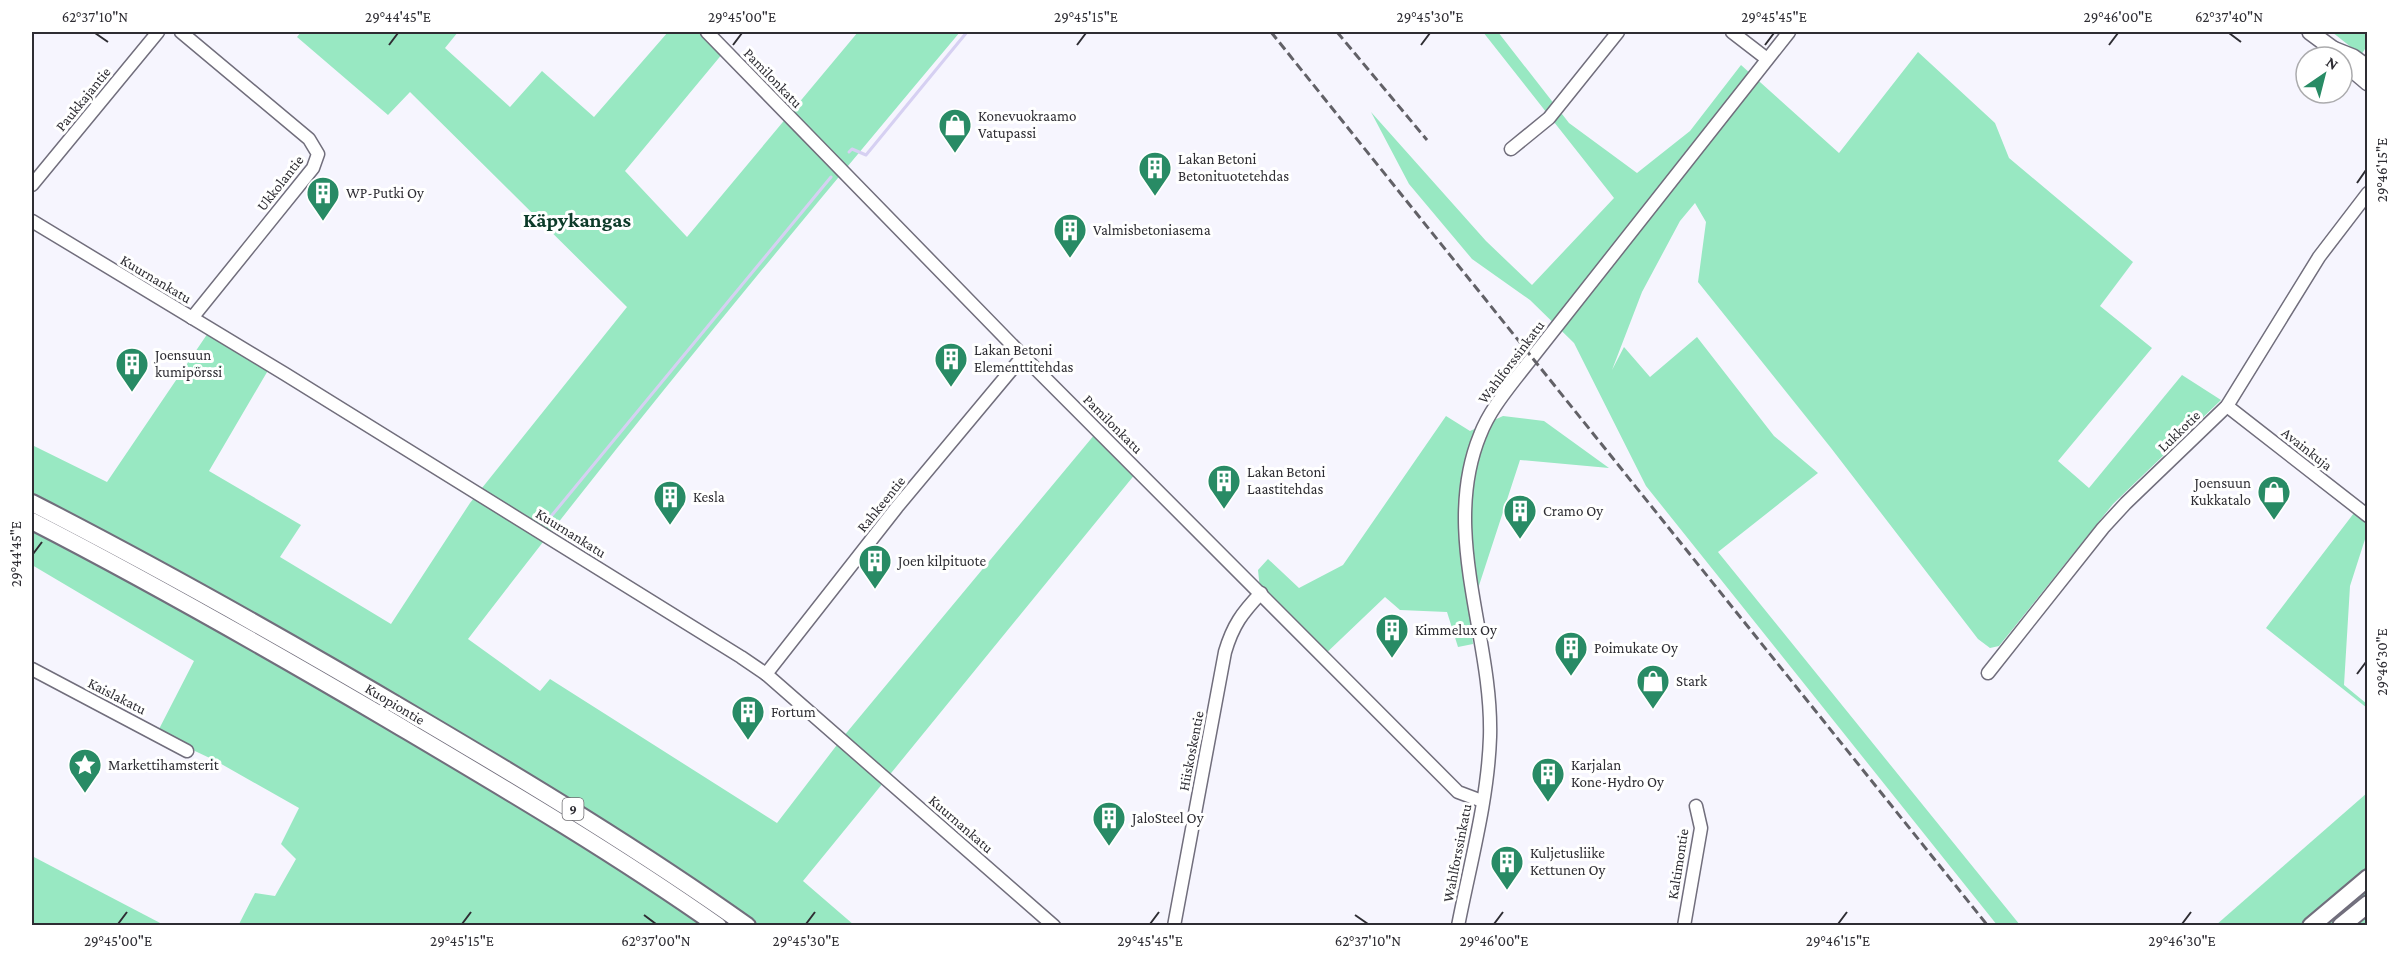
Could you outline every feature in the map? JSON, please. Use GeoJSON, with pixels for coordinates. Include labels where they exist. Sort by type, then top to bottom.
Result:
{"type":"FeatureCollection","features":[{"type":"Feature","properties":{"kind":"highway","name":"Kuopiontie"},"geometry":{"type":"LineString","coordinates":[[32,503],[238,613],[560,801],[683,880],[747,926]]}},
{"type":"Feature","properties":{"kind":"highway","name":"Kuopiontie"},"geometry":{"type":"LineString","coordinates":[[32,521],[111,562],[353,699],[551,816],[673,894],[718,926]]}},
{"type":"Feature","properties":{"kind":"highway"},"geometry":{"type":"LineString","coordinates":[[2311,926],[2367,878]]}},
{"type":"Feature","properties":{"kind":"highway"},"geometry":{"type":"LineString","coordinates":[[2341,926],[2367,904]]}},
{"type":"Feature","properties":{"kind":"main road"},"geometry":{"type":"LineString","coordinates":[[2310,32],[2325,45]]}},
{"type":"Feature","properties":{"kind":"main road"},"geometry":{"type":"LineString","coordinates":[[2354,57],[2367,68]]}},
{"type":"Feature","properties":{"kind":"main road"},"geometry":{"type":"LineString","coordinates":[[2354,71],[2367,83]]}},
{"type":"Feature","properties":{"kind":"street","name":"Paukkajantie"},"geometry":{"type":"LineString","coordinates":[[32,185],[158,32]]}},
{"type":"Feature","properties":{"kind":"street","name":"Ukkolantie"},"geometry":{"type":"LineString","coordinates":[[180,32],[309,139],[318,154],[313,168],[192,318]]}},
{"type":"Feature","properties":{"kind":"street","name":"Pamilonkatu"},"geometry":{"type":"LineString","coordinates":[[706,32],[1023,356],[1458,792],[1482,801]]}},
{"type":"Feature","properties":{"kind":"street"},"geometry":{"type":"LineString","coordinates":[[1511,149],[1549,118],[1618,32]]}},
{"type":"Feature","properties":{"kind":"street"},"geometry":{"type":"LineString","coordinates":[[1732,32],[1767,59]]}},
{"type":"Feature","properties":{"kind":"street","name":"Wahlforssinkatu"},"geometry":{"type":"LineString","coordinates":[[1458,926],[1482,801],[1489,750],[1489,709],[1464,524],[1470,468],[1480,435],[1500,398],[1789,32]]}},
{"type":"Feature","properties":{"kind":"street","name":"Lukkotie"},"geometry":{"type":"LineString","coordinates":[[1988,673],[2103,528],[2227,406],[2319,257],[2367,193]]}},
{"type":"Feature","properties":{"kind":"street","name":"Kuurnankatu"},"geometry":{"type":"LineString","coordinates":[[32,221],[766,674],[1054,926]]}},
{"type":"Feature","properties":{"kind":"street","name":"Rahkeentie"},"geometry":{"type":"LineString","coordinates":[[766,674],[897,507],[1023,356]]}},
{"type":"Feature","properties":{"kind":"street","name":"Avainkuja"},"geometry":{"type":"LineString","coordinates":[[2227,406],[2367,516]]}},
{"type":"Feature","properties":{"kind":"street","name":"Hiiskoskentie"},"geometry":{"type":"LineString","coordinates":[[1174,926],[1225,651],[1231,631],[1240,615],[1261,593]]}},
{"type":"Feature","properties":{"kind":"street","name":"Kaislakatu"},"geometry":{"type":"LineString","coordinates":[[32,669],[187,751]]}},
{"type":"Feature","properties":{"kind":"street","name":"Kaltimontie"},"geometry":{"type":"LineString","coordinates":[[1684,926],[1701,828],[1696,806]]}},
{"type":"Feature","properties":{"kind":"green space"},"geometry":{"type":"Polygon","coordinates":[[[301,32],[458,32],[445,48],[510,107],[542,71],[594,117],[668,32],[702,32],[723,53],[625,171],[687,237],[858,32],[960,32],[711,332],[468,639],[540,691],[550,679],[777,823],[843,737],[1095,434],[1136,473],[803,881],[854,925],[238,926],[255,893],[275,896],[296,859],[281,844],[299,808],[216,761],[157,733],[194,661],[32,565],[32,445],[107,482],[210,330],[270,367],[209,471],[301,525],[280,557],[391,624],[470,503],[627,307],[410,92],[388,115],[297,37],[301,32]]]}},
{"type":"Feature","properties":{"kind":"green space"},"geometry":{"type":"Polygon","coordinates":[[[1483,32],[1498,32],[1569,123],[1637,173],[1690,131],[1741,65],[1839,153],[1918,52],[1995,123],[2009,158],[2133,262],[2100,306],[2152,348],[2058,461],[2089,488],[2182,375],[2221,400],[2113,504],[1999,646],[1990,648],[1978,639],[1831,448],[1698,282],[1706,222],[1695,203],[1680,221],[1642,292],[1612,370],[1624,347],[1650,377],[1697,337],[1774,436],[1818,473],[1718,552],[2020,925],[1997,925],[1646,486],[1574,343],[1530,300],[1472,259],[1409,184],[1371,112],[1486,241],[1532,285],[1614,198],[1483,32]]]}},
{"type":"Feature","properties":{"kind":"green space"},"geometry":{"type":"Polygon","coordinates":[[[2332,32],[2367,32],[2367,46],[2361,55],[2354,49],[2354,45],[2348,45],[2332,32]]]}},
{"type":"Feature","properties":{"kind":"green space"},"geometry":{"type":"Polygon","coordinates":[[[1446,416],[1470,431],[1503,416],[1544,421],[1609,468],[1520,460],[1470,613],[1473,644],[1458,647],[1447,612],[1400,610],[1385,597],[1320,659],[1261,599],[1258,570],[1268,559],[1299,588],[1343,565],[1446,416]]]}},
{"type":"Feature","properties":{"kind":"green space"},"geometry":{"type":"Polygon","coordinates":[[[2354,513],[2367,523],[2367,533],[2350,586],[2344,685],[2367,704],[2367,708],[2266,628],[2354,513]]]}},
{"type":"Feature","properties":{"kind":"green space"},"geometry":{"type":"Polygon","coordinates":[[[2367,793],[2367,925],[2216,925],[2367,793]]]}},
{"type":"Feature","properties":{"kind":"green space"},"geometry":{"type":"Polygon","coordinates":[[[32,856],[164,925],[32,925],[32,856]]]}},
{"type":"Feature","properties":{"kind":"waterway"},"geometry":{"type":"LineString","coordinates":[[849,152],[852,149],[866,155],[967,32]]}},
{"type":"Feature","properties":{"kind":"waterway"},"geometry":{"type":"LineString","coordinates":[[548,520],[831,177]]}},
{"type":"Feature","properties":{"kind":"railway"},"geometry":{"type":"LineString","coordinates":[[1271,32],[1988,926]]}},
{"type":"Feature","properties":{"kind":"railway"},"geometry":{"type":"LineString","coordinates":[[1337,32],[1427,140]]}},
{"type":"Feature","properties":{"kind":"place","name":"Konevuokraamo Vatupassi"},"geometry":{"type":"Point","coordinates":[955,154]}},
{"type":"Feature","properties":{"kind":"place","name":"Lakan Betoni Betonituotetehdas"},"geometry":{"type":"Point","coordinates":[1155,197]}},
{"type":"Feature","properties":{"kind":"place","name":"WP-Putki Oy"},"geometry":{"type":"Point","coordinates":[323,222]}},
{"type":"Feature","properties":{"kind":"place","name":"Valmisbetoniasema"},"geometry":{"type":"Point","coordinates":[1070,259]}},
{"type":"Feature","properties":{"kind":"place","name":"Lakan Betoni Elementtitehdas"},"geometry":{"type":"Point","coordinates":[951,388]}},
{"type":"Feature","properties":{"kind":"place","name":"Joensuun kumipörssi"},"geometry":{"type":"Point","coordinates":[132,393]}},
{"type":"Feature","properties":{"kind":"place","name":"Lakan Betoni Laastitehdas"},"geometry":{"type":"Point","coordinates":[1224,510]}},
{"type":"Feature","properties":{"kind":"place","name":"Joensuun Kukkatalo"},"geometry":{"type":"Point","coordinates":[2274,521]}},
{"type":"Feature","properties":{"kind":"place","name":"Kesla"},"geometry":{"type":"Point","coordinates":[670,526]}},
{"type":"Feature","properties":{"kind":"place","name":"Cramo Oy"},"geometry":{"type":"Point","coordinates":[1520,540]}},
{"type":"Feature","properties":{"kind":"place","name":"Joen kilpituote"},"geometry":{"type":"Point","coordinates":[875,590]}},
{"type":"Feature","properties":{"kind":"place","name":"Kimmelux Oy"},"geometry":{"type":"Point","coordinates":[1392,659]}},
{"type":"Feature","properties":{"kind":"place","name":"Poimukate Oy"},"geometry":{"type":"Point","coordinates":[1571,677]}},
{"type":"Feature","properties":{"kind":"place","name":"Stark"},"geometry":{"type":"Point","coordinates":[1653,710]}},
{"type":"Feature","properties":{"kind":"place","name":"Fortum"},"geometry":{"type":"Point","coordinates":[748,741]}},
{"type":"Feature","properties":{"kind":"place","name":"Markettihamsterit"},"geometry":{"type":"Point","coordinates":[85,794]}},
{"type":"Feature","properties":{"kind":"place","name":"Karjalan Kone-Hydro Oy"},"geometry":{"type":"Point","coordinates":[1548,803]}},
{"type":"Feature","properties":{"kind":"place","name":"JaloSteel Oy"},"geometry":{"type":"Point","coordinates":[1109,847]}},
{"type":"Feature","properties":{"kind":"place","name":"Kuljetusliike Kettunen Oy"},"geometry":{"type":"Point","coordinates":[1507,891]}},
{"type":"Feature","properties":{"kind":"district","name":"Käpykangas"},"geometry":{"type":"Point","coordinates":[577,220]}}]}
